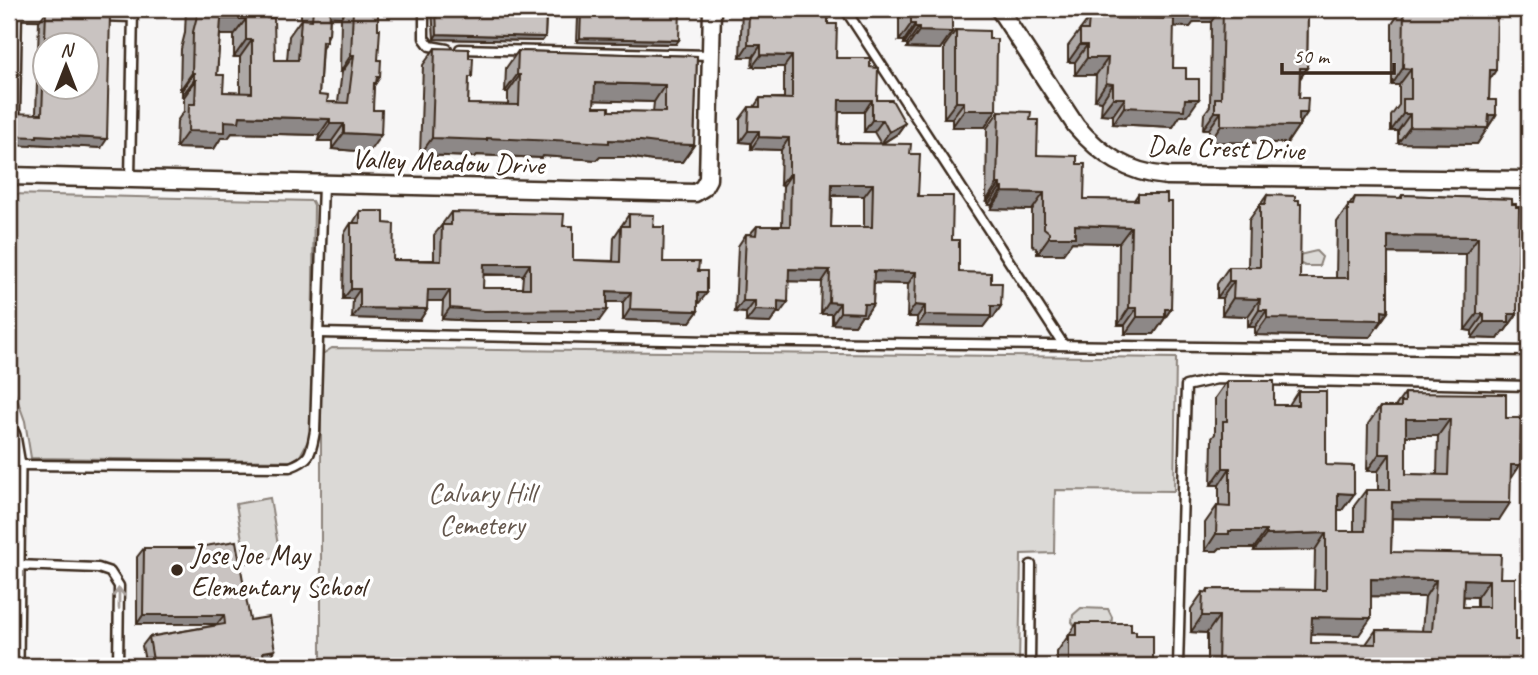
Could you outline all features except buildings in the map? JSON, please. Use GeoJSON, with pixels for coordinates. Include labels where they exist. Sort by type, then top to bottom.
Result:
{"type":"FeatureCollection","features":[{"type":"Feature","properties":{"kind":"street","name":"Valley Meadow Drive"},"geometry":{"type":"LineString","coordinates":[[9,176],[695,193],[703,188],[708,179],[712,9]]}},
{"type":"Feature","properties":{"kind":"street","name":"Dale Crest Drive"},"geometry":{"type":"LineString","coordinates":[[999,9],[1076,126],[1104,154],[1131,169],[1167,176],[1529,180]]}},
{"type":"Feature","properties":{"kind":"street"},"geometry":{"type":"LineString","coordinates":[[9,436],[14,465],[12,666]]}},
{"type":"Feature","properties":{"kind":"lane"},"geometry":{"type":"LineString","coordinates":[[424,9],[424,38],[430,46],[437,48],[711,55]]}},
{"type":"Feature","properties":{"kind":"lane"},"geometry":{"type":"LineString","coordinates":[[845,9],[1063,344]]}},
{"type":"Feature","properties":{"kind":"lane"},"geometry":{"type":"LineString","coordinates":[[15,116],[14,13],[59,15]]}},
{"type":"Feature","properties":{"kind":"lane"},"geometry":{"type":"LineString","coordinates":[[85,16],[133,13],[130,179]]}},
{"type":"Feature","properties":{"kind":"lane"},"geometry":{"type":"LineString","coordinates":[[14,465],[290,467],[304,462],[311,453],[315,431],[323,184]]}},
{"type":"Feature","properties":{"kind":"lane"},"geometry":{"type":"LineString","coordinates":[[318,333],[713,341],[1529,351]]}},
{"type":"Feature","properties":{"kind":"lane"},"geometry":{"type":"LineString","coordinates":[[1178,666],[1185,386],[1217,379],[1529,386]]}},
{"type":"Feature","properties":{"kind":"lane"},"geometry":{"type":"LineString","coordinates":[[13,565],[98,568],[110,572],[119,586],[118,666]]}},
{"type":"Feature","properties":{"kind":"lane"},"geometry":{"type":"LineString","coordinates":[[1030,666],[1031,565]]}},
{"type":"Feature","properties":{"kind":"green space"},"geometry":{"type":"Polygon","coordinates":[[[9,194],[312,201],[311,435],[300,456],[291,461],[31,458],[25,421],[9,377],[9,194]]]}},
{"type":"Feature","properties":{"kind":"green space"},"geometry":{"type":"Polygon","coordinates":[[[1316,251],[1322,257],[1319,266],[1299,263],[1299,255],[1316,251]]]}},
{"type":"Feature","properties":{"kind":"green space","name":"Calvary Hill Cemetery"},"geometry":{"type":"Polygon","coordinates":[[[332,348],[1176,358],[1174,491],[1055,490],[1054,553],[1021,554],[1019,666],[321,666],[321,355],[332,348]]]}},
{"type":"Feature","properties":{"kind":"green space"},"geometry":{"type":"Polygon","coordinates":[[[270,498],[280,557],[246,563],[236,504],[270,498]]]}},
{"type":"Feature","properties":{"kind":"green space"},"geometry":{"type":"Polygon","coordinates":[[[1081,608],[1108,609],[1112,617],[1111,628],[1077,629],[1072,622],[1073,615],[1081,608]]]}},
{"type":"Feature","properties":{"kind":"place","name":"Jose Joe May Elementary School"},"geometry":{"type":"Point","coordinates":[177,570]}}]}
